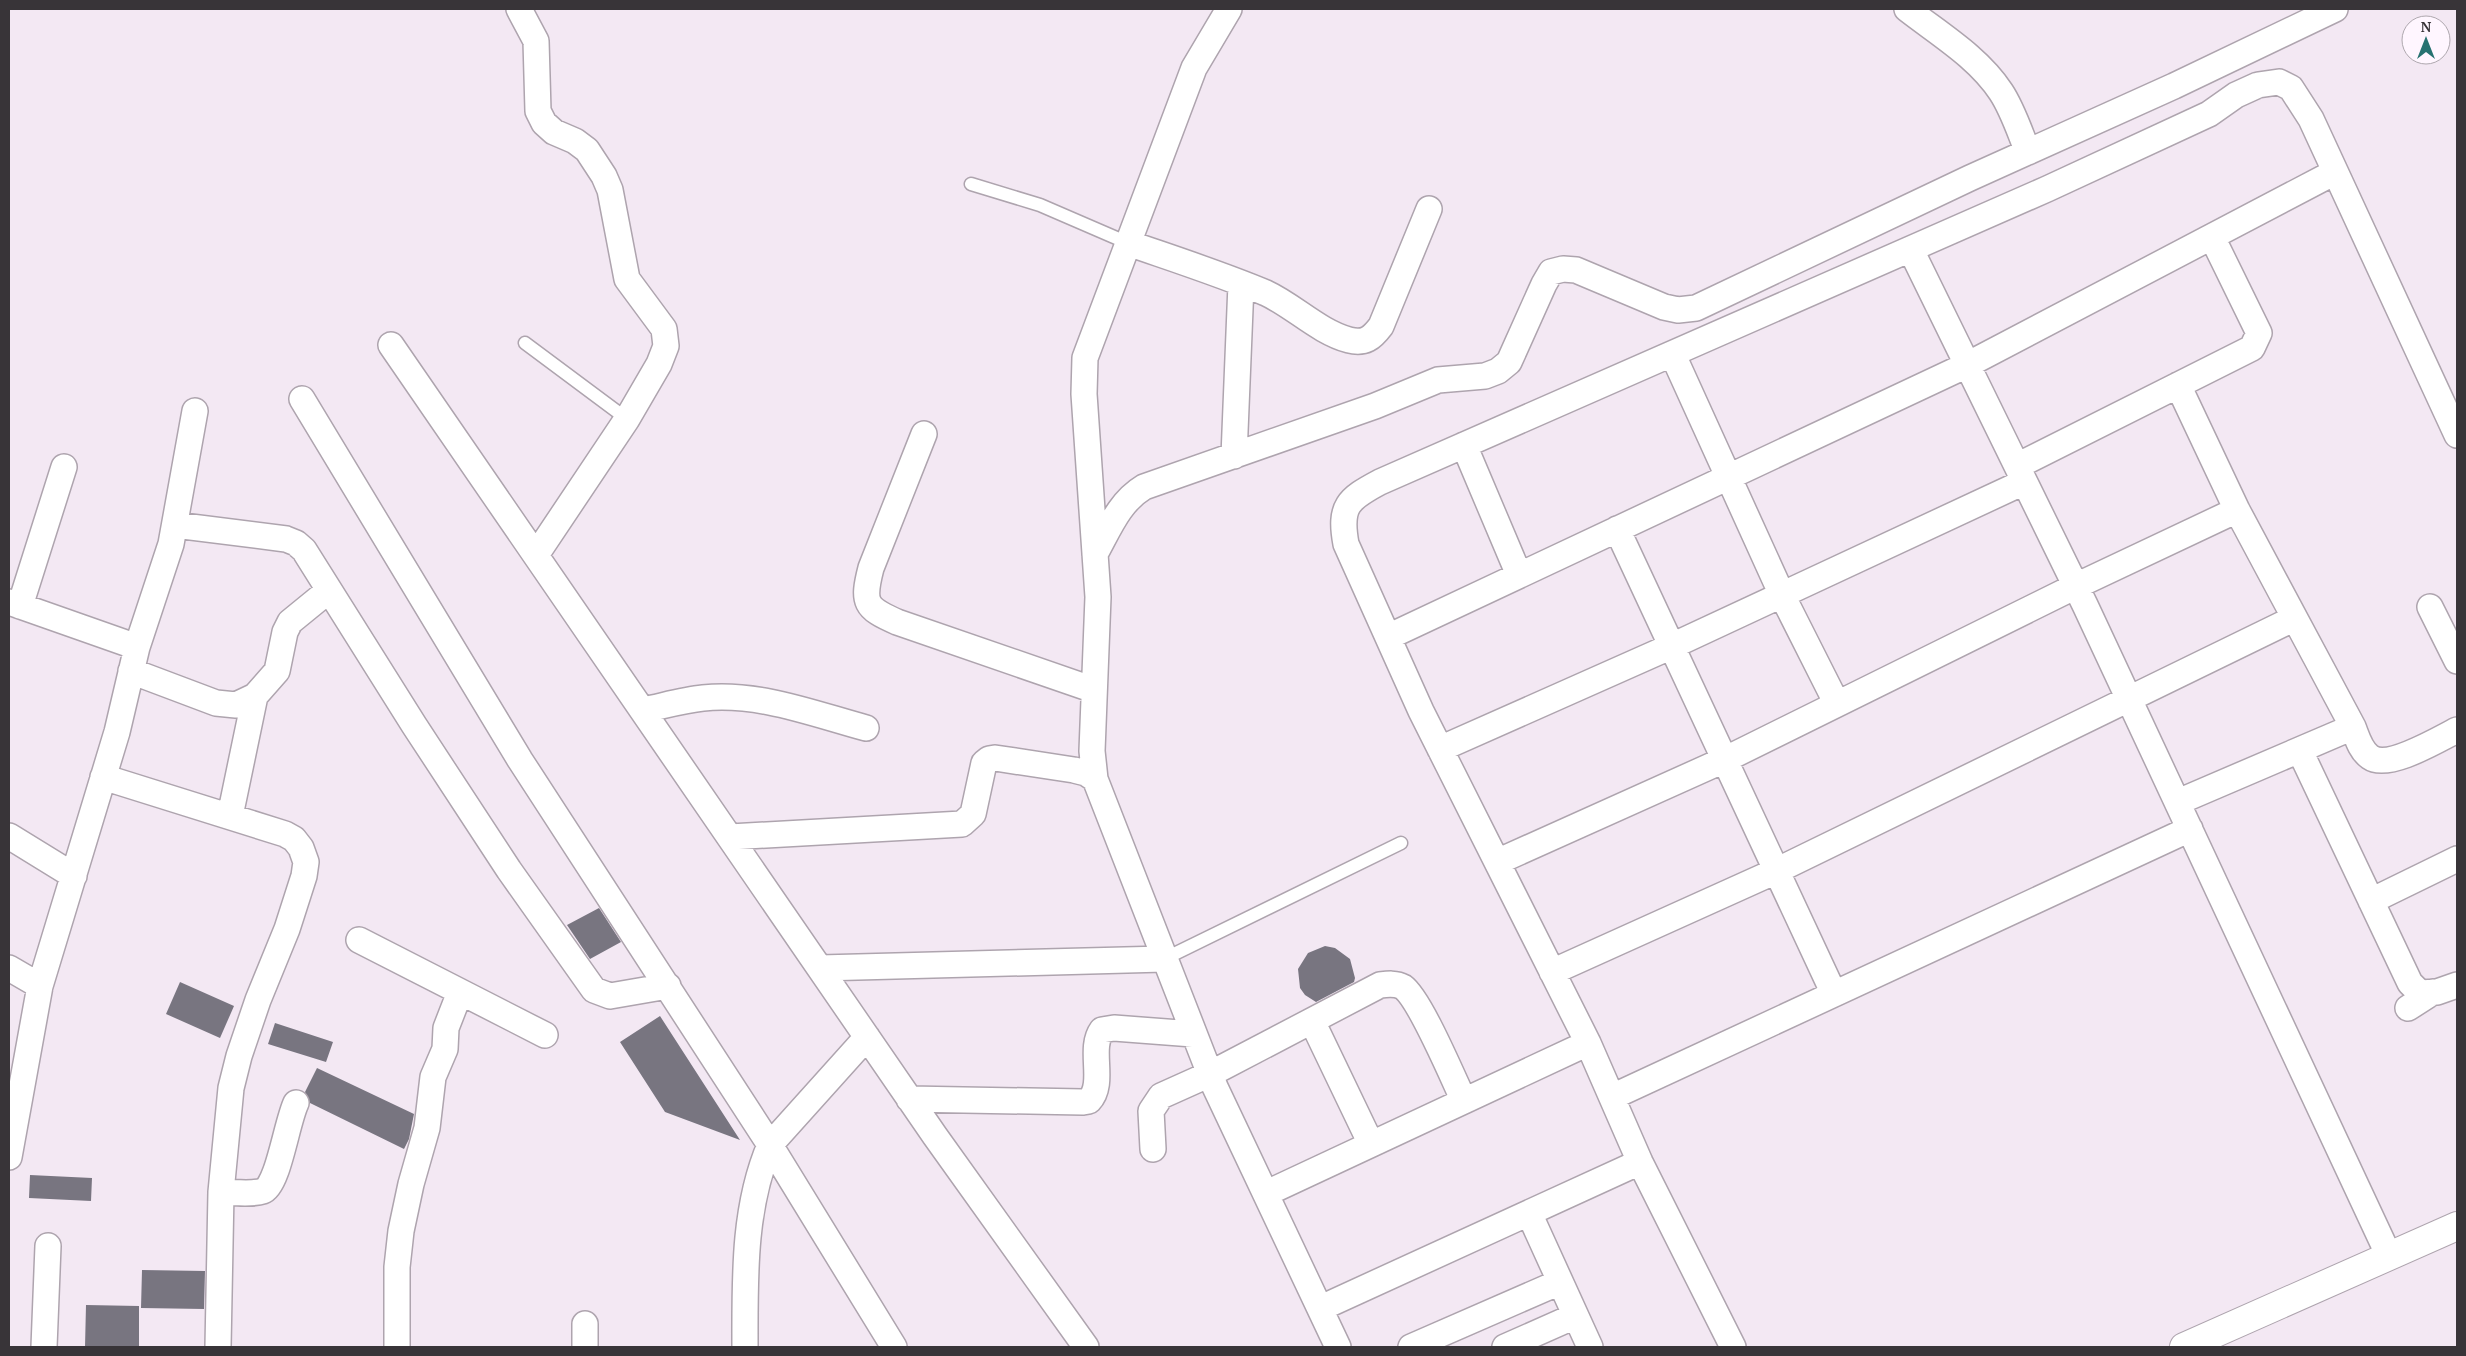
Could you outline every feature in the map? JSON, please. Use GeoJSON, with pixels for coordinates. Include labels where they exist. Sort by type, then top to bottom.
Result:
{"type":"FeatureCollection","features":[{"type":"Feature","properties":{"kind":"street"},"geometry":{"type":"LineString","coordinates":[[519,9],[536,41],[538,111],[544,123],[554,132],[575,141],[587,150],[604,176],[610,190],[627,279],[664,329],[667,339],[664,356],[627,419],[536,555]]}},
{"type":"Feature","properties":{"kind":"street"},"geometry":{"type":"LineString","coordinates":[[1229,9],[1194,68],[1085,358],[1084,394],[1098,627],[1092,751],[1095,779],[1210,1074],[1321,1308],[1333,1346]]}},
{"type":"Feature","properties":{"kind":"street"},"geometry":{"type":"LineString","coordinates":[[1907,9],[1980,66],[1992,80],[2002,94],[2028,152]]}},
{"type":"Feature","properties":{"kind":"street"},"geometry":{"type":"LineString","coordinates":[[1095,554],[1130,495],[1144,487],[1375,406],[1438,380],[1485,376],[1498,371],[1509,362],[1551,272],[1563,269],[1576,270],[1664,307],[1678,310],[1696,308],[2028,152],[2174,86],[2335,9]]}},
{"type":"Feature","properties":{"kind":"street"},"geometry":{"type":"LineString","coordinates":[[1733,1347],[1640,1162],[1588,1043],[1440,749],[1388,637],[1346,544],[1342,523],[1346,507],[1356,495],[1364,490],[1911,250],[2209,114],[2236,95],[2258,85],[2279,82],[2291,88],[2311,119],[2457,435]]}},
{"type":"Feature","properties":{"kind":"street"},"geometry":{"type":"LineString","coordinates":[[1388,637],[1967,365],[2335,172]]}},
{"type":"Feature","properties":{"kind":"street"},"geometry":{"type":"LineString","coordinates":[[1128,243],[1266,293],[1349,340],[1364,342],[1373,336],[1381,326],[1429,209]]}},
{"type":"Feature","properties":{"kind":"street"},"geometry":{"type":"LineString","coordinates":[[1440,749],[1782,595],[2021,474],[2178,384],[2252,348],[2259,332],[2212,237]]}},
{"type":"Feature","properties":{"kind":"street"},"geometry":{"type":"LineString","coordinates":[[1911,250],[2130,699],[2389,1256]]}},
{"type":"Feature","properties":{"kind":"street"},"geometry":{"type":"LineString","coordinates":[[1234,456],[1241,284]]}},
{"type":"Feature","properties":{"kind":"street"},"geometry":{"type":"LineString","coordinates":[[391,345],[909,1099],[1086,1347]]}},
{"type":"Feature","properties":{"kind":"street"},"geometry":{"type":"LineString","coordinates":[[1673,354],[1782,595],[1837,704]]}},
{"type":"Feature","properties":{"kind":"street"},"geometry":{"type":"LineString","coordinates":[[2178,384],[2237,510],[2293,618],[2353,727],[2361,748],[2371,758],[2384,762],[2402,756],[2457,730]]}},
{"type":"Feature","properties":{"kind":"street"},"geometry":{"type":"LineString","coordinates":[[302,399],[520,760],[770,1145],[894,1347]]}},
{"type":"Feature","properties":{"kind":"street"},"geometry":{"type":"LineString","coordinates":[[9,1158],[40,986],[119,724],[137,647],[160,581],[175,525],[195,411]]}},
{"type":"Feature","properties":{"kind":"street"},"geometry":{"type":"LineString","coordinates":[[924,434],[871,568],[866,586],[866,599],[876,613],[898,622],[1094,690]]}},
{"type":"Feature","properties":{"kind":"street"},"geometry":{"type":"LineString","coordinates":[[1464,445],[1519,575]]}},
{"type":"Feature","properties":{"kind":"street"},"geometry":{"type":"LineString","coordinates":[[64,467],[14,604],[137,647]]}},
{"type":"Feature","properties":{"kind":"street"},"geometry":{"type":"LineString","coordinates":[[1497,862],[1724,760],[2076,586],[2237,510]]}},
{"type":"Feature","properties":{"kind":"street"},"geometry":{"type":"LineString","coordinates":[[175,525],[286,539],[296,543],[304,550],[328,591],[509,870],[594,990],[610,996],[668,986]]}},
{"type":"Feature","properties":{"kind":"street"},"geometry":{"type":"LineString","coordinates":[[1618,528],[1834,994]]}},
{"type":"Feature","properties":{"kind":"street"},"geometry":{"type":"LineString","coordinates":[[131,671],[228,705],[246,702],[255,696],[278,670],[285,632],[290,622],[328,591]]}},
{"type":"Feature","properties":{"kind":"street"},"geometry":{"type":"LineString","coordinates":[[2430,607],[2457,661]]}},
{"type":"Feature","properties":{"kind":"street"},"geometry":{"type":"LineString","coordinates":[[1552,972],[1776,871],[2293,618]]}},
{"type":"Feature","properties":{"kind":"street"},"geometry":{"type":"LineString","coordinates":[[230,816],[255,696]]}},
{"type":"Feature","properties":{"kind":"street"},"geometry":{"type":"LineString","coordinates":[[643,710],[703,698],[740,698],[786,706],[866,728]]}},
{"type":"Feature","properties":{"kind":"street"},"geometry":{"type":"LineString","coordinates":[[2178,802],[2353,727]]}},
{"type":"Feature","properties":{"kind":"street"},"geometry":{"type":"LineString","coordinates":[[2300,751],[2410,983],[2420,993],[2433,992],[2457,985]]}},
{"type":"Feature","properties":{"kind":"street"},"geometry":{"type":"LineString","coordinates":[[730,837],[962,824],[973,814],[984,763],[989,759],[995,758],[1074,770],[1086,773],[1095,779]]}},
{"type":"Feature","properties":{"kind":"street"},"geometry":{"type":"LineString","coordinates":[[103,777],[271,828],[294,839],[301,848],[306,862],[304,876],[287,929],[258,1000],[239,1056],[231,1088],[225,1130],[221,1192],[218,1347]]}},
{"type":"Feature","properties":{"kind":"street"},"geometry":{"type":"LineString","coordinates":[[1612,1097],[2190,829]]}},
{"type":"Feature","properties":{"kind":"street"},"geometry":{"type":"LineString","coordinates":[[9,836],[74,876]]}},
{"type":"Feature","properties":{"kind":"street"},"geometry":{"type":"LineString","coordinates":[[2371,901],[2457,859]]}},
{"type":"Feature","properties":{"kind":"street"},"geometry":{"type":"LineString","coordinates":[[359,940],[545,1035]]}},
{"type":"Feature","properties":{"kind":"street"},"geometry":{"type":"LineString","coordinates":[[820,968],[1164,959]]}},
{"type":"Feature","properties":{"kind":"street"},"geometry":{"type":"LineString","coordinates":[[9,968],[40,986]]}},
{"type":"Feature","properties":{"kind":"street"},"geometry":{"type":"LineString","coordinates":[[1153,1149],[1151,1111],[1154,1103],[1161,1096],[1210,1074],[1380,985],[1390,983],[1401,986],[1415,999],[1464,1101]]}},
{"type":"Feature","properties":{"kind":"street"},"geometry":{"type":"LineString","coordinates":[[396,1347],[397,1276],[401,1231],[410,1184],[427,1128],[432,1077],[444,1049],[446,1028],[460,992]]}},
{"type":"Feature","properties":{"kind":"street"},"geometry":{"type":"LineString","coordinates":[[2408,1008],[2433,992]]}},
{"type":"Feature","properties":{"kind":"street"},"geometry":{"type":"LineString","coordinates":[[1312,1021],[1371,1144]]}},
{"type":"Feature","properties":{"kind":"street"},"geometry":{"type":"LineString","coordinates":[[909,1099],[1083,1102],[1089,1100],[1095,1092],[1098,1039],[1102,1030],[1114,1028],[1194,1034]]}},
{"type":"Feature","properties":{"kind":"street"},"geometry":{"type":"LineString","coordinates":[[745,1347],[745,1286],[750,1218],[756,1179],[770,1145],[867,1037]]}},
{"type":"Feature","properties":{"kind":"street"},"geometry":{"type":"LineString","coordinates":[[1267,1193],[1588,1043]]}},
{"type":"Feature","properties":{"kind":"street"},"geometry":{"type":"LineString","coordinates":[[221,1192],[264,1191],[270,1187],[275,1178],[286,1128],[296,1103]]}},
{"type":"Feature","properties":{"kind":"street"},"geometry":{"type":"LineString","coordinates":[[1321,1308],[1640,1162]]}},
{"type":"Feature","properties":{"kind":"street"},"geometry":{"type":"LineString","coordinates":[[1529,1213],[1590,1347]]}},
{"type":"Feature","properties":{"kind":"street"},"geometry":{"type":"LineString","coordinates":[[2184,1347],[2457,1226]]}},
{"type":"Feature","properties":{"kind":"street"},"geometry":{"type":"LineString","coordinates":[[44,1347],[48,1246]]}},
{"type":"Feature","properties":{"kind":"street"},"geometry":{"type":"LineString","coordinates":[[1411,1347],[1560,1282]]}},
{"type":"Feature","properties":{"kind":"street"},"geometry":{"type":"LineString","coordinates":[[1505,1347],[1575,1316]]}},
{"type":"Feature","properties":{"kind":"lane"},"geometry":{"type":"LineString","coordinates":[[971,184],[1040,205],[1128,243]]}},
{"type":"Feature","properties":{"kind":"lane"},"geometry":{"type":"LineString","coordinates":[[525,343],[627,419]]}},
{"type":"Feature","properties":{"kind":"lane"},"geometry":{"type":"LineString","coordinates":[[1164,959],[1401,844]]}},
{"type":"Feature","properties":{"kind":"building"},"geometry":{"type":"Polygon","coordinates":[[[599,908],[621,942],[590,959],[567,925],[599,908]]]}},
{"type":"Feature","properties":{"kind":"building"},"geometry":{"type":"Polygon","coordinates":[[[1325,946],[1335,948],[1350,959],[1355,978],[1354,982],[1316,1002],[1305,995],[1300,988],[1298,969],[1308,953],[1325,946]]]}},
{"type":"Feature","properties":{"kind":"building"},"geometry":{"type":"Polygon","coordinates":[[[180,982],[234,1006],[220,1038],[166,1014],[180,982]]]}},
{"type":"Feature","properties":{"kind":"building"},"geometry":{"type":"Polygon","coordinates":[[[660,1016],[740,1140],[665,1112],[620,1042],[660,1016]]]}},
{"type":"Feature","properties":{"kind":"building"},"geometry":{"type":"Polygon","coordinates":[[[275,1023],[333,1042],[326,1062],[268,1044],[275,1023]]]}},
{"type":"Feature","properties":{"kind":"building"},"geometry":{"type":"Polygon","coordinates":[[[317,1068],[414,1114],[409,1139],[404,1149],[310,1103],[305,1092],[317,1068]]]}},
{"type":"Feature","properties":{"kind":"building"},"geometry":{"type":"Polygon","coordinates":[[[30,1175],[92,1178],[91,1201],[29,1198],[30,1175]]]}},
{"type":"Feature","properties":{"kind":"building"},"geometry":{"type":"Polygon","coordinates":[[[142,1270],[205,1271],[204,1309],[141,1308],[142,1270]]]}},
{"type":"Feature","properties":{"kind":"building"},"geometry":{"type":"Polygon","coordinates":[[[86,1305],[139,1306],[139,1347],[85,1347],[86,1305]]]}}]}
